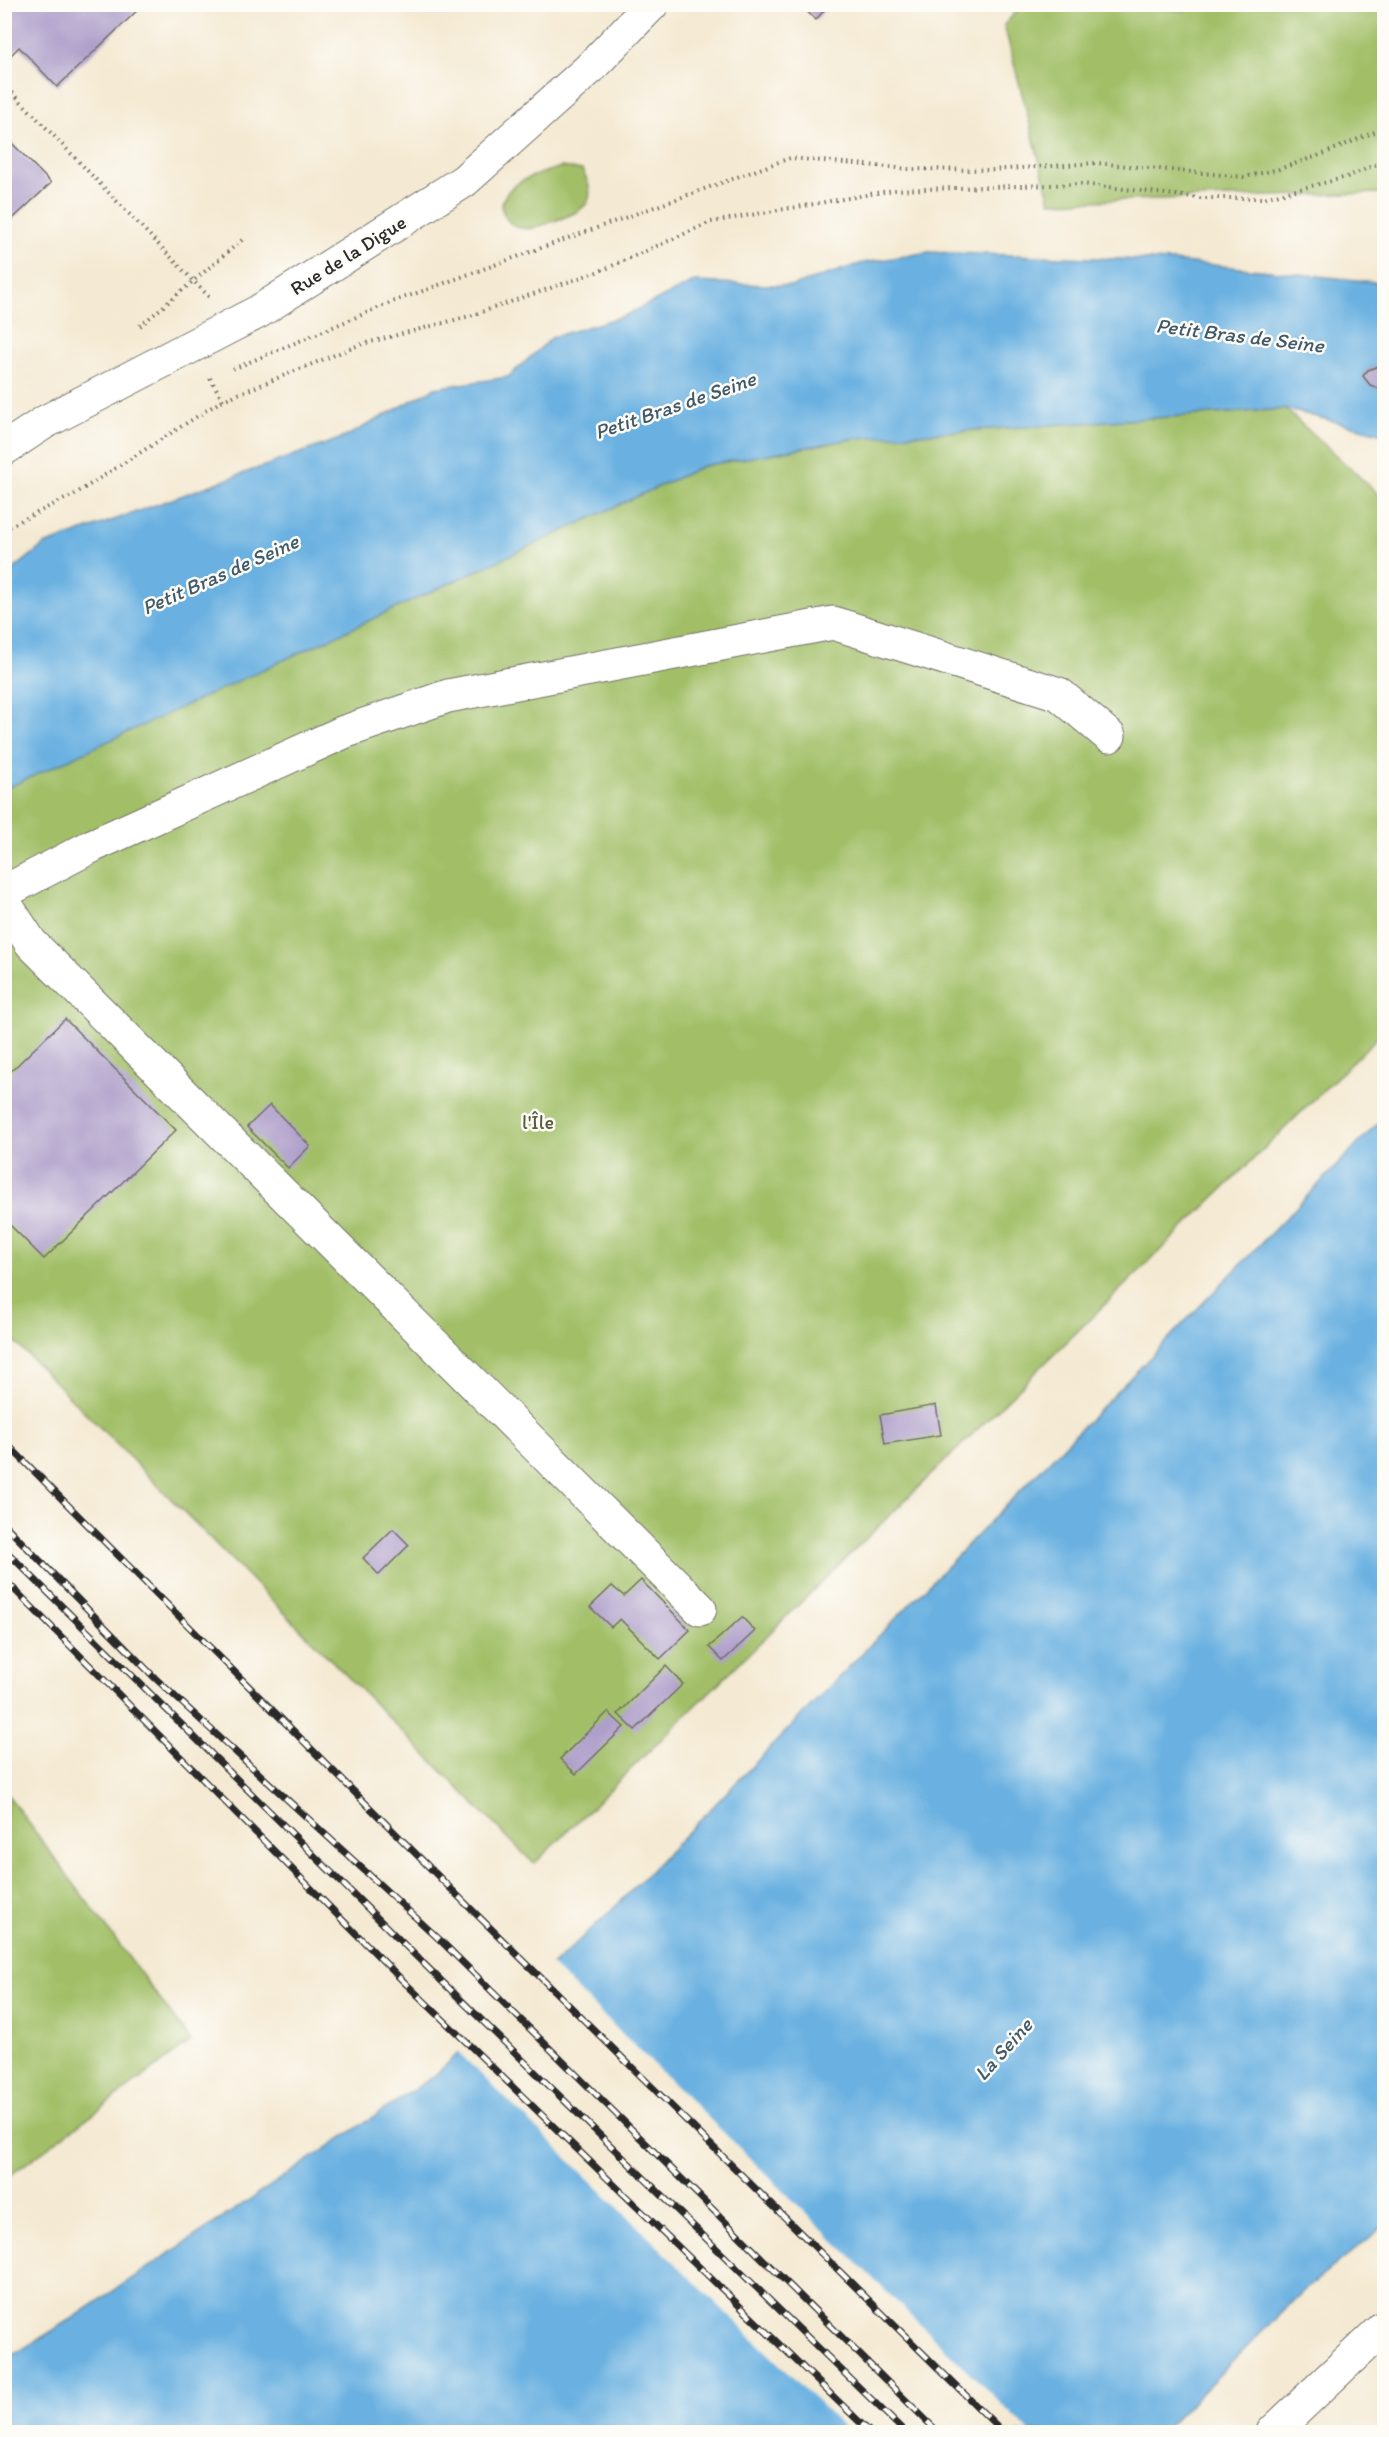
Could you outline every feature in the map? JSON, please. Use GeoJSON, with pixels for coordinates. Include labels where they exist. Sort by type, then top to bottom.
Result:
{"type":"FeatureCollection","features":[{"type":"Feature","properties":{"kind":"street","name":"Rue de la Digue"},"geometry":{"type":"LineString","coordinates":[[4,449],[45,422],[235,324],[464,181],[589,69],[652,4]]}},
{"type":"Feature","properties":{"kind":"street"},"geometry":{"type":"LineString","coordinates":[[4,892],[94,845],[344,732],[448,696],[833,623],[1059,694],[1109,736]]}},
{"type":"Feature","properties":{"kind":"street"},"geometry":{"type":"LineString","coordinates":[[4,902],[31,943],[700,1609]]}},
{"type":"Feature","properties":{"kind":"street"},"geometry":{"type":"LineString","coordinates":[[1291,2427],[1384,2327]]}},
{"type":"Feature","properties":{"kind":"path"},"geometry":{"type":"LineString","coordinates":[[4,84],[235,324],[262,357]]}},
{"type":"Feature","properties":{"kind":"path"},"geometry":{"type":"LineString","coordinates":[[231,370],[392,302],[790,158],[909,169],[992,170],[1096,163],[1244,177],[1280,169],[1323,154],[1384,128]]}},
{"type":"Feature","properties":{"kind":"path"},"geometry":{"type":"LineString","coordinates":[[4,529],[75,494],[223,400],[358,345],[471,316],[605,269],[711,222],[894,190],[1082,184],[1200,198],[1264,198],[1347,177],[1384,161]]}},
{"type":"Feature","properties":{"kind":"path"},"geometry":{"type":"LineString","coordinates":[[140,326],[195,282],[242,240]]}},
{"type":"Feature","properties":{"kind":"path"},"geometry":{"type":"LineString","coordinates":[[192,347],[223,400]]}},
{"type":"Feature","properties":{"kind":"path"},"geometry":{"type":"LineString","coordinates":[[201,382],[221,374]]}},
{"type":"Feature","properties":{"kind":"green space"},"geometry":{"type":"Polygon","coordinates":[[[1106,4],[1185,11],[1190,4],[1384,5],[1384,193],[1050,202],[1004,25],[1022,5],[1106,4]]]}},
{"type":"Feature","properties":{"kind":"green space"},"geometry":{"type":"Polygon","coordinates":[[[561,167],[582,170],[590,190],[589,198],[581,209],[528,229],[518,227],[505,217],[501,206],[510,190],[525,179],[561,167]]]}},
{"type":"Feature","properties":{"kind":"green space","name":"l'Île"},"geometry":{"type":"Polygon","coordinates":[[[1285,409],[1384,499],[1384,1031],[534,1864],[5,1332],[4,789],[703,466],[857,438],[1285,409]]]}},
{"type":"Feature","properties":{"kind":"green space"},"geometry":{"type":"Polygon","coordinates":[[[4,1790],[191,2041],[5,2179],[4,2179],[4,1790]]]}},
{"type":"Feature","properties":{"kind":"water","name":"Petit Bras de Seine"},"geometry":{"type":"Polygon","coordinates":[[[929,252],[1173,261],[1384,283],[1384,364],[1368,370],[1363,376],[1370,385],[1384,391],[1384,434],[1285,409],[857,438],[703,466],[5,789],[5,576],[44,545],[345,437],[435,388],[508,377],[553,337],[624,316],[694,282],[792,286],[863,263],[929,252]]]}},
{"type":"Feature","properties":{"kind":"water","name":"La Seine"},"geometry":{"type":"Polygon","coordinates":[[[1384,1117],[1384,2226],[1301,2293],[1162,2432],[5,2432],[5,2360],[70,2320],[434,2076],[618,1904],[1384,1117]]]}},
{"type":"Feature","properties":{"kind":"pier"},"geometry":{"type":"Polygon","coordinates":[[[550,1964],[1030,2432],[849,2432],[457,2051],[550,1964]]]}},
{"type":"Feature","properties":{"kind":"building"},"geometry":{"type":"Polygon","coordinates":[[[4,4],[144,4],[57,87],[19,47],[4,62],[4,4]]]}},
{"type":"Feature","properties":{"kind":"building"},"geometry":{"type":"Polygon","coordinates":[[[799,4],[829,4],[816,20],[799,4]]]}},
{"type":"Feature","properties":{"kind":"building"},"geometry":{"type":"Polygon","coordinates":[[[4,135],[51,183],[4,227],[4,135]]]}},
{"type":"Feature","properties":{"kind":"building"},"geometry":{"type":"Polygon","coordinates":[[[1384,364],[1384,391],[1370,385],[1363,376],[1368,370],[1384,364]]]}},
{"type":"Feature","properties":{"kind":"building"},"geometry":{"type":"Polygon","coordinates":[[[65,1019],[176,1130],[44,1259],[4,1219],[4,1078],[65,1019]]]}},
{"type":"Feature","properties":{"kind":"building"},"geometry":{"type":"Polygon","coordinates":[[[270,1105],[310,1146],[288,1168],[247,1127],[270,1105]]]}},
{"type":"Feature","properties":{"kind":"building"},"geometry":{"type":"Polygon","coordinates":[[[936,1405],[941,1435],[885,1444],[880,1415],[936,1405]]]}},
{"type":"Feature","properties":{"kind":"building"},"geometry":{"type":"Polygon","coordinates":[[[393,1529],[409,1545],[379,1575],[363,1558],[393,1529]]]}},
{"type":"Feature","properties":{"kind":"building"},"geometry":{"type":"Polygon","coordinates":[[[641,1580],[690,1630],[660,1659],[620,1619],[611,1627],[590,1607],[612,1586],[624,1596],[641,1580]]]}},
{"type":"Feature","properties":{"kind":"building"},"geometry":{"type":"Polygon","coordinates":[[[742,1617],[755,1631],[723,1661],[709,1647],[742,1617]]]}},
{"type":"Feature","properties":{"kind":"building"},"geometry":{"type":"Polygon","coordinates":[[[666,1666],[683,1684],[635,1730],[618,1714],[666,1666]]]}},
{"type":"Feature","properties":{"kind":"building"},"geometry":{"type":"Polygon","coordinates":[[[608,1712],[624,1727],[576,1774],[560,1759],[608,1712]]]}},
{"type":"Feature","properties":{"kind":"railway"},"geometry":{"type":"LineString","coordinates":[[4,1441],[470,1908],[1003,2432]]}},
{"type":"Feature","properties":{"kind":"railway"},"geometry":{"type":"LineString","coordinates":[[4,1524],[155,1678],[439,1939],[938,2432]]}},
{"type":"Feature","properties":{"kind":"railway"},"geometry":{"type":"LineString","coordinates":[[4,1549],[421,1961],[905,2432]]}},
{"type":"Feature","properties":{"kind":"railway"},"geometry":{"type":"LineString","coordinates":[[4,1579],[400,1978],[870,2432]]}}]}
